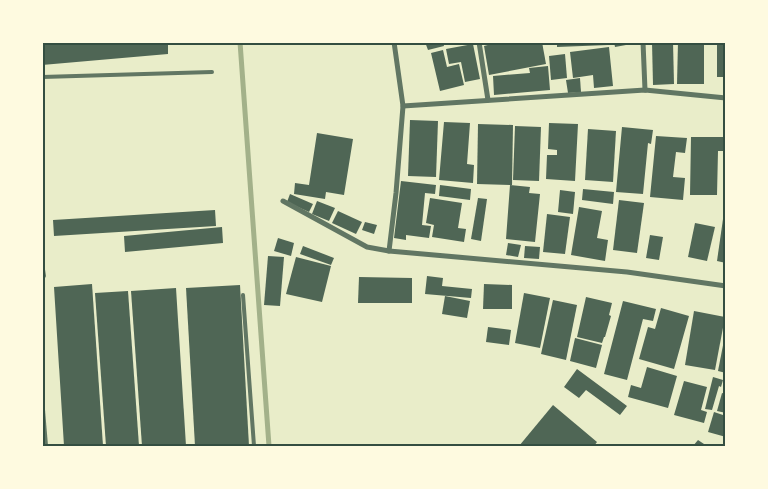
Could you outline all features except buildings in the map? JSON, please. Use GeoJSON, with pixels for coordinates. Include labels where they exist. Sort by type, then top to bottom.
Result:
{"type":"FeatureCollection","features":[{"type":"Feature","properties":{"kind":"street"},"geometry":{"type":"LineString","coordinates":[[389,251],[403,106],[394,42]]}},
{"type":"Feature","properties":{"kind":"street"},"geometry":{"type":"LineString","coordinates":[[479,42],[488,100]]}},
{"type":"Feature","properties":{"kind":"street"},"geometry":{"type":"LineString","coordinates":[[643,42],[645,90]]}},
{"type":"Feature","properties":{"kind":"street"},"geometry":{"type":"LineString","coordinates":[[403,106],[645,90],[726,98]]}},
{"type":"Feature","properties":{"kind":"street"},"geometry":{"type":"LineString","coordinates":[[283,202],[367,247],[389,251],[627,272],[726,286]]}},
{"type":"Feature","properties":{"kind":"lane"},"geometry":{"type":"LineString","coordinates":[[42,76],[212,72]]}},
{"type":"Feature","properties":{"kind":"lane"},"geometry":{"type":"LineString","coordinates":[[42,263],[44,276]]}},
{"type":"Feature","properties":{"kind":"lane"},"geometry":{"type":"LineString","coordinates":[[243,295],[254,446]]}},
{"type":"Feature","properties":{"kind":"lane"},"geometry":{"type":"LineString","coordinates":[[42,398],[46,446]]}},
{"type":"Feature","properties":{"kind":"waterway"},"geometry":{"type":"LineString","coordinates":[[240,42],[269,446]]}}]}
